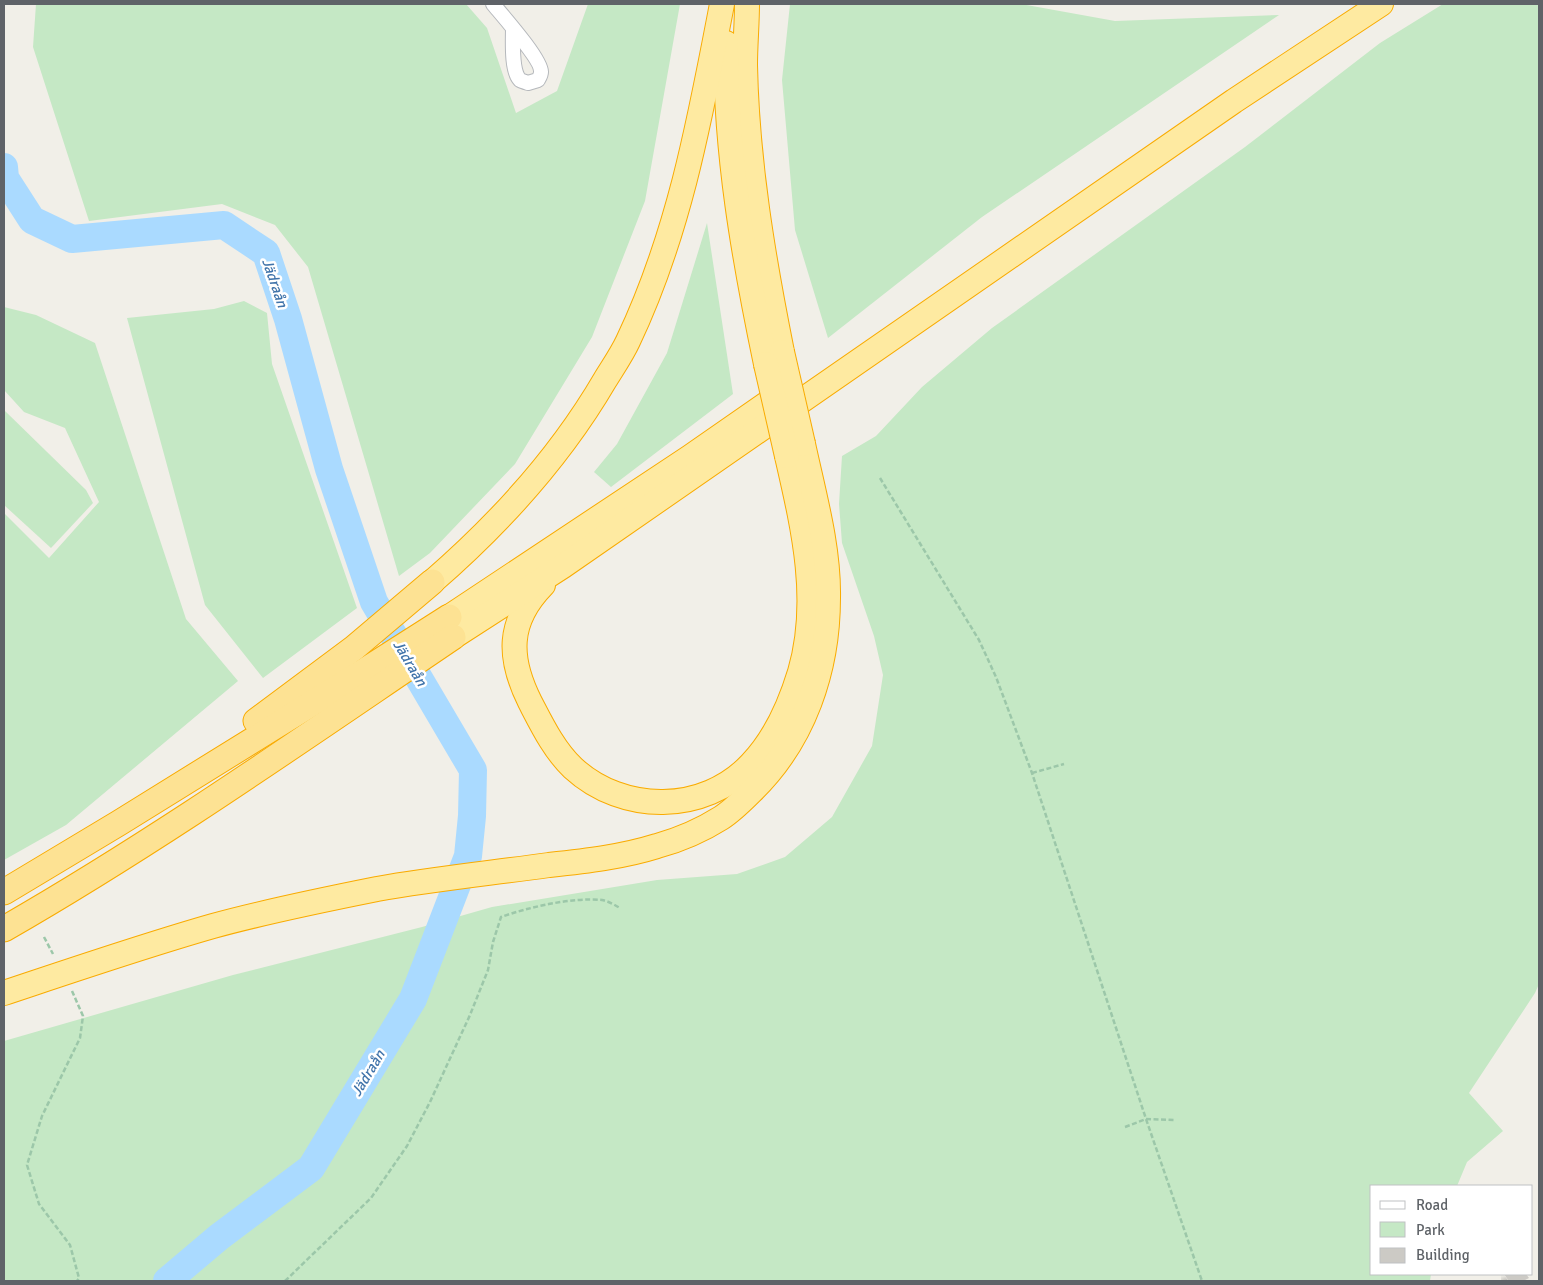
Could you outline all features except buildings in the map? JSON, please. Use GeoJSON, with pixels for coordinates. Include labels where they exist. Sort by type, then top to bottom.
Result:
{"type":"FeatureCollection","features":[{"type":"Feature","properties":{"kind":"highway"},"geometry":{"type":"LineString","coordinates":[[4,993],[155,943],[274,910],[379,889],[586,861],[658,846],[701,829],[722,817],[765,779],[786,751],[804,718],[820,674],[827,636],[828,596],[825,557],[820,518],[795,450],[774,358],[751,292],[741,229],[725,78],[724,4]]}},
{"type":"Feature","properties":{"kind":"highway"},"geometry":{"type":"LineString","coordinates":[[120,823],[354,648],[465,554],[528,488],[560,449],[596,395],[627,342],[650,289],[672,227],[687,174],[724,4]]}},
{"type":"Feature","properties":{"kind":"highway"},"geometry":{"type":"LineString","coordinates":[[747,4],[745,64],[750,147],[759,225],[770,290],[774,358]]}},
{"type":"Feature","properties":{"kind":"highway"},"geometry":{"type":"LineString","coordinates":[[4,892],[366,682],[451,627],[690,457],[1218,92],[1353,4]]}},
{"type":"Feature","properties":{"kind":"highway"},"geometry":{"type":"LineString","coordinates":[[451,627],[563,566],[1234,101],[1381,4]]}},
{"type":"Feature","properties":{"kind":"highway"},"geometry":{"type":"LineString","coordinates":[[563,566],[535,593],[519,618],[514,636],[514,653],[518,672],[541,724],[556,748],[573,768],[595,784],[641,802],[661,803],[686,800],[711,792],[731,780],[750,765],[769,741],[787,707],[800,671],[807,634],[809,595],[808,567],[795,450]]}},
{"type":"Feature","properties":{"kind":"highway"},"geometry":{"type":"LineString","coordinates":[[4,929],[136,849],[288,750],[366,682]]}},
{"type":"Feature","properties":{"kind":"street"},"geometry":{"type":"LineString","coordinates":[[493,4],[513,28]]}},
{"type":"Feature","properties":{"kind":"path"},"geometry":{"type":"LineString","coordinates":[[880,478],[979,640],[996,677],[1032,773],[1146,1119],[1202,1281]]}},
{"type":"Feature","properties":{"kind":"path"},"geometry":{"type":"LineString","coordinates":[[1032,773],[1064,764]]}},
{"type":"Feature","properties":{"kind":"path"},"geometry":{"type":"LineString","coordinates":[[285,1281],[371,1198],[407,1146],[430,1102],[470,1015],[488,970],[493,942],[502,916],[526,908],[577,901],[604,900],[620,908]]}},
{"type":"Feature","properties":{"kind":"path"},"geometry":{"type":"LineString","coordinates":[[44,937],[53,954]]}},
{"type":"Feature","properties":{"kind":"path"},"geometry":{"type":"LineString","coordinates":[[71,990],[83,1016],[80,1038],[42,1116],[27,1165],[39,1204],[70,1245],[79,1278],[77,1281]]}},
{"type":"Feature","properties":{"kind":"path"},"geometry":{"type":"LineString","coordinates":[[1125,1127],[1146,1119],[1176,1120]]}},
{"type":"Feature","properties":{"kind":"green space"},"geometry":{"type":"Polygon","coordinates":[[[36,4],[466,4],[487,28],[516,113],[557,91],[588,4],[680,4],[645,201],[592,337],[515,464],[430,553],[399,576],[308,267],[275,225],[222,204],[89,221],[33,47],[36,4]]]}},
{"type":"Feature","properties":{"kind":"green space"},"geometry":{"type":"Polygon","coordinates":[[[790,4],[1021,4],[1115,21],[1279,15],[982,217],[828,338],[795,230],[782,80],[790,4]]]}},
{"type":"Feature","properties":{"kind":"green space"},"geometry":{"type":"Polygon","coordinates":[[[1443,4],[1539,4],[1539,984],[1469,1093],[1503,1131],[1467,1162],[1457,1185],[1370,1185],[1370,1275],[1431,1275],[1430,1281],[4,1281],[4,1041],[233,975],[422,927],[492,907],[657,880],[737,874],[785,857],[832,817],[872,746],[883,675],[874,636],[842,543],[839,504],[842,456],[876,436],[922,387],[992,328],[1245,147],[1380,43],[1443,4]]]}},
{"type":"Feature","properties":{"kind":"green space"},"geometry":{"type":"Polygon","coordinates":[[[707,223],[733,394],[611,487],[594,472],[617,444],[667,353],[707,223]]]}},
{"type":"Feature","properties":{"kind":"green space"},"geometry":{"type":"Polygon","coordinates":[[[244,301],[267,313],[272,364],[357,608],[263,678],[205,605],[127,318],[214,309],[244,301]]]}},
{"type":"Feature","properties":{"kind":"green space"},"geometry":{"type":"Polygon","coordinates":[[[4,307],[36,315],[95,343],[186,619],[238,681],[66,825],[4,860],[4,513],[49,558],[99,502],[65,428],[24,412],[4,390],[4,307]]]}},
{"type":"Feature","properties":{"kind":"green space"},"geometry":{"type":"Polygon","coordinates":[[[4,410],[86,490],[93,503],[51,548],[4,505],[4,410]]]}},
{"type":"Feature","properties":{"kind":"waterway","name":"Jädraån"},"geometry":{"type":"LineString","coordinates":[[4,167],[5,178],[32,220],[72,239],[224,225],[266,253],[288,319],[329,469],[374,602],[473,770],[472,816],[468,856],[413,999],[311,1168],[219,1237],[167,1281]]}}]}
